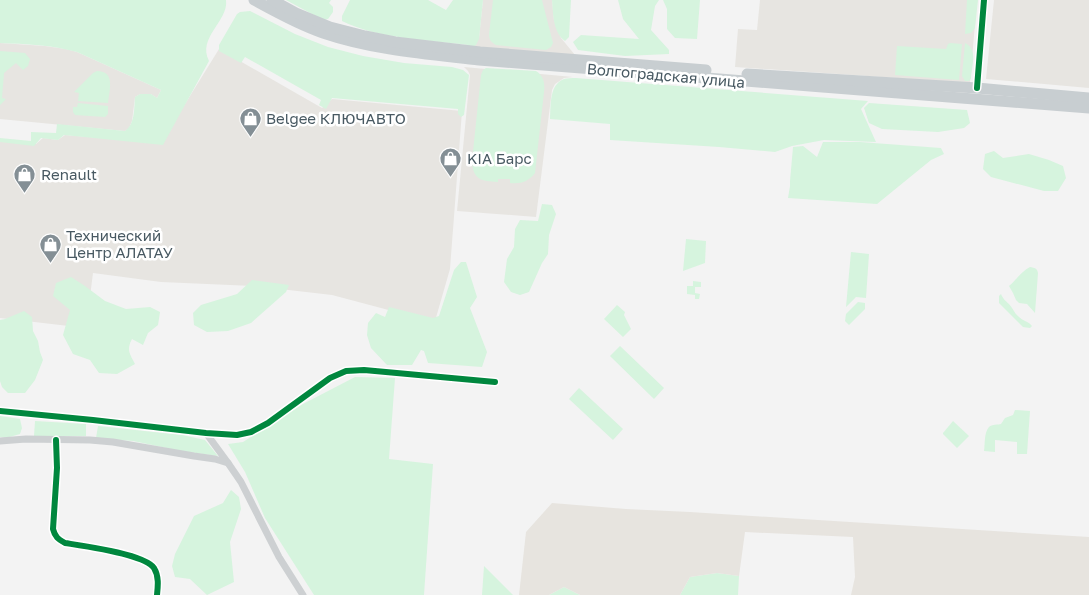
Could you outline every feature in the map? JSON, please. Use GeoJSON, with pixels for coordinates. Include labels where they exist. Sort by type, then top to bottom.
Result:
{"type":"FeatureCollection","features":[{"type":"Feature","properties":{"kind":"main road","name":"Волгоградская улица"},"geometry":{"type":"LineString","coordinates":[[254,0],[292,20],[325,34],[362,44],[394,50],[479,60],[845,84],[977,88],[1089,98]]}},
{"type":"Feature","properties":{"kind":"main road","name":"Волгоградская улица"},"geometry":{"type":"LineString","coordinates":[[272,0],[296,13],[330,27],[396,42],[480,52],[747,74],[1089,108]]}},
{"type":"Feature","properties":{"kind":"street"},"geometry":{"type":"LineString","coordinates":[[977,88],[984,0]]}},
{"type":"Feature","properties":{"kind":"street"},"geometry":{"type":"LineString","coordinates":[[0,411],[237,435],[251,432],[330,378],[346,371],[364,370],[495,382]]}},
{"type":"Feature","properties":{"kind":"street"},"geometry":{"type":"LineString","coordinates":[[206,433],[241,482],[279,557],[303,595]]}},
{"type":"Feature","properties":{"kind":"street"},"geometry":{"type":"LineString","coordinates":[[0,441],[26,439],[113,442],[215,459],[228,463]]}},
{"type":"Feature","properties":{"kind":"street"},"geometry":{"type":"LineString","coordinates":[[56,440],[57,468],[54,536],[65,543],[129,555],[144,561],[154,567],[158,578],[157,595]]}},
{"type":"Feature","properties":{"kind":"shaded area"},"geometry":{"type":"Polygon","coordinates":[[[483,0],[552,0],[554,20],[561,38],[575,55],[471,48],[479,38],[483,0]]]}},
{"type":"Feature","properties":{"kind":"shaded area"},"geometry":{"type":"Polygon","coordinates":[[[760,0],[977,0],[970,83],[735,67],[738,29],[757,30],[760,0]]]}},
{"type":"Feature","properties":{"kind":"shaded area"},"geometry":{"type":"Polygon","coordinates":[[[994,0],[1089,0],[1089,88],[986,79],[994,0]]]}},
{"type":"Feature","properties":{"kind":"shaded area"},"geometry":{"type":"Polygon","coordinates":[[[0,43],[45,46],[77,52],[161,90],[157,98],[151,94],[140,94],[135,97],[132,121],[129,128],[125,131],[0,119],[0,43]]]}},
{"type":"Feature","properties":{"kind":"shaded area"},"geometry":{"type":"Polygon","coordinates":[[[219,49],[322,108],[332,99],[462,111],[450,269],[435,321],[332,295],[253,286],[161,282],[93,273],[86,328],[0,318],[0,140],[36,144],[43,138],[58,140],[65,135],[161,143],[219,49]]]}},
{"type":"Feature","properties":{"kind":"shaded area"},"geometry":{"type":"Polygon","coordinates":[[[464,67],[573,77],[564,78],[555,84],[552,90],[536,217],[457,211],[470,75],[464,67]]]}},
{"type":"Feature","properties":{"kind":"green space"},"geometry":{"type":"Polygon","coordinates":[[[0,0],[226,0],[226,8],[207,44],[206,52],[209,61],[163,145],[64,135],[58,140],[41,138],[34,146],[0,142],[0,138],[31,141],[31,132],[56,133],[57,124],[125,131],[131,124],[135,97],[140,94],[151,94],[157,98],[161,90],[77,52],[49,46],[0,43],[0,0]]]}},
{"type":"Feature","properties":{"kind":"green space"},"geometry":{"type":"Polygon","coordinates":[[[286,0],[331,0],[329,3],[333,7],[333,12],[328,19],[323,20],[286,0]]]}},
{"type":"Feature","properties":{"kind":"green space"},"geometry":{"type":"Polygon","coordinates":[[[350,0],[428,0],[446,10],[453,0],[483,0],[479,39],[476,45],[471,48],[468,45],[404,38],[372,32],[342,21],[342,16],[350,0]]]}},
{"type":"Feature","properties":{"kind":"green space"},"geometry":{"type":"Polygon","coordinates":[[[493,0],[542,0],[553,43],[551,47],[546,50],[496,45],[493,43],[489,34],[493,0]]]}},
{"type":"Feature","properties":{"kind":"green space"},"geometry":{"type":"Polygon","coordinates":[[[552,0],[571,0],[569,37],[565,41],[556,28],[552,0]]]}},
{"type":"Feature","properties":{"kind":"green space"},"geometry":{"type":"Polygon","coordinates":[[[618,0],[659,0],[655,6],[651,30],[669,50],[669,54],[625,56],[578,50],[573,42],[581,35],[639,39],[623,19],[618,0]]]}},
{"type":"Feature","properties":{"kind":"green space"},"geometry":{"type":"Polygon","coordinates":[[[663,0],[700,0],[697,39],[675,38],[667,29],[667,9],[663,0]]]}},
{"type":"Feature","properties":{"kind":"green space"},"geometry":{"type":"Polygon","coordinates":[[[967,0],[978,0],[975,28],[971,33],[965,34],[967,0]]]}},
{"type":"Feature","properties":{"kind":"green space"},"geometry":{"type":"Polygon","coordinates":[[[250,11],[295,34],[328,47],[363,56],[404,63],[452,67],[463,70],[469,75],[464,115],[461,117],[458,114],[458,109],[332,98],[326,109],[319,105],[321,100],[245,57],[241,63],[219,51],[219,45],[237,14],[250,11]]]}},
{"type":"Feature","properties":{"kind":"green space"},"geometry":{"type":"Polygon","coordinates":[[[950,43],[962,44],[959,80],[895,75],[897,46],[946,49],[950,43]]]}},
{"type":"Feature","properties":{"kind":"green space"},"geometry":{"type":"Polygon","coordinates":[[[965,43],[972,49],[973,53],[971,78],[969,81],[965,81],[962,76],[965,43]]]}},
{"type":"Feature","properties":{"kind":"green space"},"geometry":{"type":"Polygon","coordinates":[[[0,51],[25,53],[30,59],[28,66],[23,70],[16,63],[4,73],[2,98],[6,99],[0,105],[0,51]]]}},
{"type":"Feature","properties":{"kind":"green space"},"geometry":{"type":"Polygon","coordinates":[[[486,68],[536,71],[543,80],[544,89],[535,173],[524,182],[510,183],[510,179],[498,179],[498,182],[487,181],[476,176],[474,172],[472,161],[481,75],[486,68]]]}},
{"type":"Feature","properties":{"kind":"green space"},"geometry":{"type":"Polygon","coordinates":[[[97,71],[107,74],[109,78],[108,103],[78,101],[79,93],[74,92],[97,71]]]}},
{"type":"Feature","properties":{"kind":"green space"},"geometry":{"type":"Polygon","coordinates":[[[576,78],[868,101],[861,109],[876,142],[824,140],[792,146],[775,152],[610,140],[610,124],[550,119],[552,96],[556,86],[564,79],[576,78]]]}},
{"type":"Feature","properties":{"kind":"green space"},"geometry":{"type":"Polygon","coordinates":[[[78,103],[108,106],[108,114],[105,117],[75,115],[73,107],[77,107],[78,103]]]}},
{"type":"Feature","properties":{"kind":"green space"},"geometry":{"type":"Polygon","coordinates":[[[869,103],[967,110],[970,123],[964,128],[938,132],[882,129],[869,123],[864,108],[869,103]]]}},
{"type":"Feature","properties":{"kind":"green space"},"geometry":{"type":"Polygon","coordinates":[[[823,142],[860,142],[941,148],[944,154],[931,160],[877,204],[788,198],[793,147],[803,146],[817,157],[823,142]]]}},
{"type":"Feature","properties":{"kind":"green space"},"geometry":{"type":"Polygon","coordinates":[[[994,151],[1003,158],[1029,154],[1049,160],[1063,166],[1066,178],[1058,191],[1044,191],[991,177],[983,169],[985,154],[994,151]]]}},
{"type":"Feature","properties":{"kind":"green space"},"geometry":{"type":"Polygon","coordinates":[[[542,204],[552,205],[556,214],[549,235],[548,254],[529,292],[520,295],[511,292],[504,282],[507,259],[514,247],[515,229],[520,220],[538,221],[542,204]]]}},
{"type":"Feature","properties":{"kind":"green space"},"geometry":{"type":"Polygon","coordinates":[[[686,239],[706,241],[705,263],[683,271],[686,239]]]}},
{"type":"Feature","properties":{"kind":"green space"},"geometry":{"type":"Polygon","coordinates":[[[851,252],[869,254],[866,298],[856,297],[846,307],[851,252]]]}},
{"type":"Feature","properties":{"kind":"green space"},"geometry":{"type":"Polygon","coordinates":[[[461,262],[466,262],[477,297],[470,308],[487,352],[482,367],[428,363],[424,351],[421,350],[412,365],[387,365],[371,348],[367,335],[368,323],[376,313],[385,317],[389,307],[433,318],[439,316],[454,270],[461,262]]]}},
{"type":"Feature","properties":{"kind":"green space"},"geometry":{"type":"Polygon","coordinates":[[[1030,267],[1036,268],[1038,273],[1035,313],[1027,304],[1019,303],[1016,300],[1009,286],[1030,267]]]}},
{"type":"Feature","properties":{"kind":"green space"},"geometry":{"type":"Polygon","coordinates":[[[71,277],[105,301],[126,309],[150,307],[160,312],[158,325],[148,333],[143,345],[132,339],[130,343],[130,355],[135,364],[117,374],[99,373],[90,360],[73,354],[63,335],[70,310],[53,296],[56,283],[71,277]]]}},
{"type":"Feature","properties":{"kind":"green space"},"geometry":{"type":"Polygon","coordinates":[[[252,280],[289,285],[286,292],[251,323],[228,331],[207,332],[194,325],[193,313],[201,305],[237,294],[252,280]]]}},
{"type":"Feature","properties":{"kind":"green space"},"geometry":{"type":"Polygon","coordinates":[[[693,281],[701,282],[701,287],[695,287],[695,293],[700,294],[699,299],[695,299],[695,295],[687,294],[687,286],[693,286],[693,281]]]}},
{"type":"Feature","properties":{"kind":"green space"},"geometry":{"type":"Polygon","coordinates":[[[1001,294],[1017,315],[1032,326],[1030,328],[1023,327],[999,303],[999,296],[1001,294]]]}},
{"type":"Feature","properties":{"kind":"green space"},"geometry":{"type":"Polygon","coordinates":[[[858,302],[865,303],[865,309],[849,325],[845,321],[846,314],[858,302]]]}},
{"type":"Feature","properties":{"kind":"green space"},"geometry":{"type":"Polygon","coordinates":[[[617,305],[625,312],[624,315],[631,329],[623,337],[604,319],[617,305]]]}},
{"type":"Feature","properties":{"kind":"green space"},"geometry":{"type":"Polygon","coordinates":[[[24,311],[32,317],[33,331],[43,360],[35,380],[25,393],[8,393],[2,387],[0,381],[0,320],[24,311]]]}},
{"type":"Feature","properties":{"kind":"green space"},"geometry":{"type":"Polygon","coordinates":[[[620,346],[664,388],[654,399],[610,356],[620,346]]]}},
{"type":"Feature","properties":{"kind":"green space"},"geometry":{"type":"Polygon","coordinates":[[[355,377],[395,378],[389,459],[433,464],[424,595],[314,595],[265,518],[245,472],[228,444],[243,442],[303,404],[355,377]]]}},
{"type":"Feature","properties":{"kind":"green space"},"geometry":{"type":"Polygon","coordinates":[[[579,388],[623,429],[613,440],[569,399],[579,388]]]}},
{"type":"Feature","properties":{"kind":"green space"},"geometry":{"type":"Polygon","coordinates":[[[1015,410],[1030,411],[1027,454],[1017,454],[1017,442],[995,440],[995,452],[984,451],[987,429],[993,425],[1001,424],[1005,418],[1013,415],[1015,410]]]}},
{"type":"Feature","properties":{"kind":"green space"},"geometry":{"type":"Polygon","coordinates":[[[0,416],[20,419],[22,428],[20,434],[6,438],[0,437],[0,416]]]}},
{"type":"Feature","properties":{"kind":"green space"},"geometry":{"type":"Polygon","coordinates":[[[35,421],[86,424],[86,436],[34,436],[35,421]]]}},
{"type":"Feature","properties":{"kind":"green space"},"geometry":{"type":"Polygon","coordinates":[[[953,421],[969,436],[957,448],[943,434],[953,421]]]}},
{"type":"Feature","properties":{"kind":"green space"},"geometry":{"type":"Polygon","coordinates":[[[98,426],[182,435],[205,440],[218,456],[181,451],[133,441],[96,438],[98,426]]]}},
{"type":"Feature","properties":{"kind":"green space"},"geometry":{"type":"Polygon","coordinates":[[[231,490],[239,497],[241,509],[230,542],[234,582],[207,595],[190,579],[175,577],[172,566],[175,554],[194,516],[223,503],[231,490]]]}},
{"type":"Feature","properties":{"kind":"green space"},"geometry":{"type":"Polygon","coordinates":[[[484,566],[513,595],[482,595],[484,566]]]}},
{"type":"Feature","properties":{"kind":"green space"},"geometry":{"type":"Polygon","coordinates":[[[717,573],[739,576],[738,595],[680,595],[690,577],[717,573]]]}},
{"type":"Feature","properties":{"kind":"green space"},"geometry":{"type":"Polygon","coordinates":[[[564,587],[580,595],[549,595],[564,587]]]}},
{"type":"Feature","properties":{"kind":"sand"},"geometry":{"type":"Polygon","coordinates":[[[552,503],[1089,537],[1089,595],[851,595],[855,577],[853,537],[745,532],[739,576],[717,573],[690,577],[680,595],[580,595],[564,587],[549,595],[519,595],[526,532],[552,503]]]}},
{"type":"Feature","properties":{"kind":"cycle path"},"geometry":{"type":"LineString","coordinates":[[977,88],[984,0]]}},
{"type":"Feature","properties":{"kind":"cycle path"},"geometry":{"type":"LineString","coordinates":[[0,411],[237,435],[251,432],[268,423],[330,378],[346,371],[364,370],[495,382]]}},
{"type":"Feature","properties":{"kind":"cycle path"},"geometry":{"type":"LineString","coordinates":[[56,440],[57,468],[53,529],[56,536],[65,543],[113,551],[148,563],[157,574],[157,595]]}},
{"type":"Feature","properties":{"kind":"place","name":"Belgee КЛЮЧАВТО"},"geometry":{"type":"Point","coordinates":[250,137]}},
{"type":"Feature","properties":{"kind":"place","name":"KIA Барс"},"geometry":{"type":"Point","coordinates":[451,177]}},
{"type":"Feature","properties":{"kind":"place","name":"Renault"},"geometry":{"type":"Point","coordinates":[25,193]}},
{"type":"Feature","properties":{"kind":"place","name":"Технический Центр АЛАТАУ"},"geometry":{"type":"Point","coordinates":[50,263]}}]}
